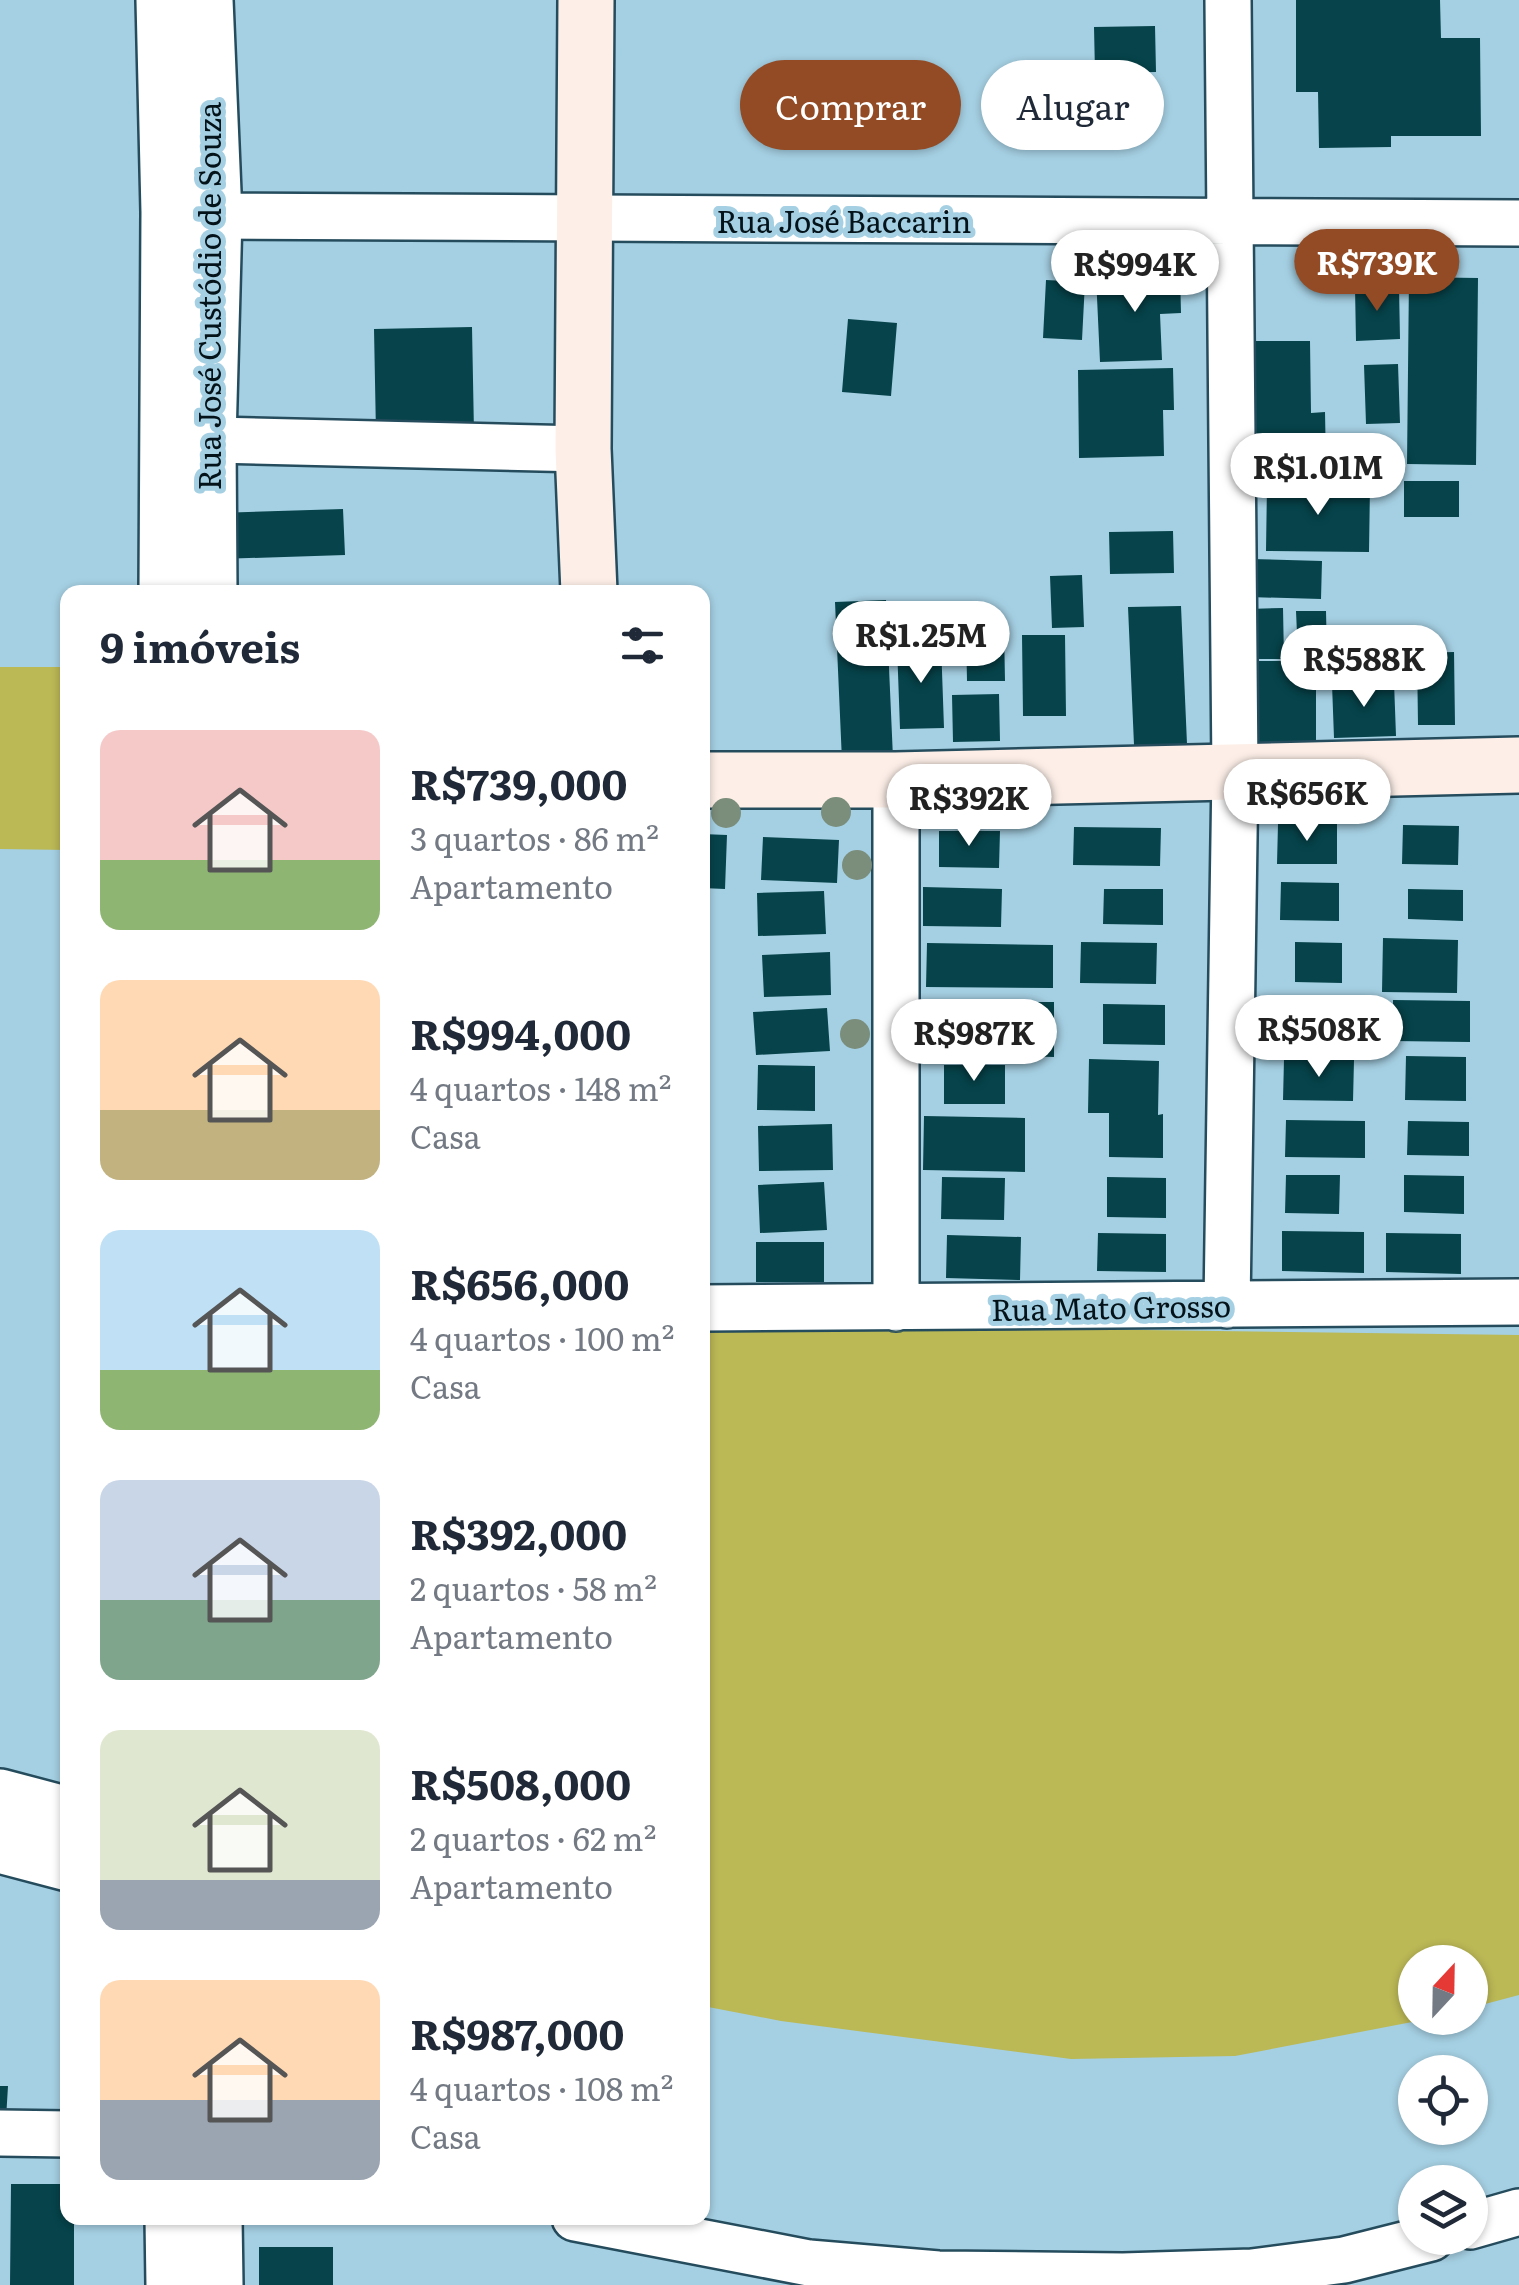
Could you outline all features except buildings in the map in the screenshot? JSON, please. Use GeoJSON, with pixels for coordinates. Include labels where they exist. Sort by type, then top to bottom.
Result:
{"type":"FeatureCollection","features":[{"type":"Feature","properties":{"kind":"main road"},"geometry":{"type":"LineString","coordinates":[[586,0],[583,449],[589,585]]}},
{"type":"Feature","properties":{"kind":"main road"},"geometry":{"type":"LineString","coordinates":[[710,780],[896,780],[1519,765]]}},
{"type":"Feature","properties":{"kind":"street","name":"Rua José Custódio de Souza"},"geometry":{"type":"LineString","coordinates":[[164,0],[191,214]]}},
{"type":"Feature","properties":{"kind":"street","name":"Rua José Custódio de Souza"},"geometry":{"type":"LineString","coordinates":[[168,585],[187,439],[191,214],[205,0]]}},
{"type":"Feature","properties":{"kind":"street"},"geometry":{"type":"LineString","coordinates":[[1227,1305],[1234,771],[1228,0]]}},
{"type":"Feature","properties":{"kind":"street","name":"Rua José Baccarin"},"geometry":{"type":"LineString","coordinates":[[191,214],[1519,222]]}},
{"type":"Feature","properties":{"kind":"street","name":"Rua José Custódio de Souza"},"geometry":{"type":"LineString","coordinates":[[187,439],[207,585]]}},
{"type":"Feature","properties":{"kind":"street"},"geometry":{"type":"LineString","coordinates":[[187,439],[583,449]]}},
{"type":"Feature","properties":{"kind":"street"},"geometry":{"type":"LineString","coordinates":[[896,780],[896,1308]]}},
{"type":"Feature","properties":{"kind":"street","name":"Rua Mato Grosso"},"geometry":{"type":"LineString","coordinates":[[710,1308],[1519,1302]]}},
{"type":"Feature","properties":{"kind":"street"},"geometry":{"type":"LineString","coordinates":[[0,1797],[60,1812]]}},
{"type":"Feature","properties":{"kind":"street"},"geometry":{"type":"LineString","coordinates":[[0,1846],[60,1860]]}},
{"type":"Feature","properties":{"kind":"street"},"geometry":{"type":"LineString","coordinates":[[0,2132],[60,2134]]}},
{"type":"Feature","properties":{"kind":"street"},"geometry":{"type":"LineString","coordinates":[[1488,2221],[1519,2212]]}},
{"type":"Feature","properties":{"kind":"street"},"geometry":{"type":"LineString","coordinates":[[173,2225],[174,2285]]}},
{"type":"Feature","properties":{"kind":"street"},"geometry":{"type":"LineString","coordinates":[[214,2225],[215,2285]]}},
{"type":"Feature","properties":{"kind":"street"},"geometry":{"type":"LineString","coordinates":[[604,2225],[809,2274],[1124,2276],[1252,2272],[1344,2260],[1409,2257]]}},
{"type":"Feature","properties":{"kind":"shaded area"},"geometry":{"type":"Polygon","coordinates":[[[0,667],[60,667],[60,850],[0,849],[0,667]]]}},
{"type":"Feature","properties":{"kind":"shaded area"},"geometry":{"type":"Polygon","coordinates":[[[710,1324],[1519,1335],[1519,1995],[1488,2003],[1488,1945],[1398,1945],[1398,2025],[1235,2056],[1071,2059],[781,2021],[710,2007],[710,1324]]]}}]}
